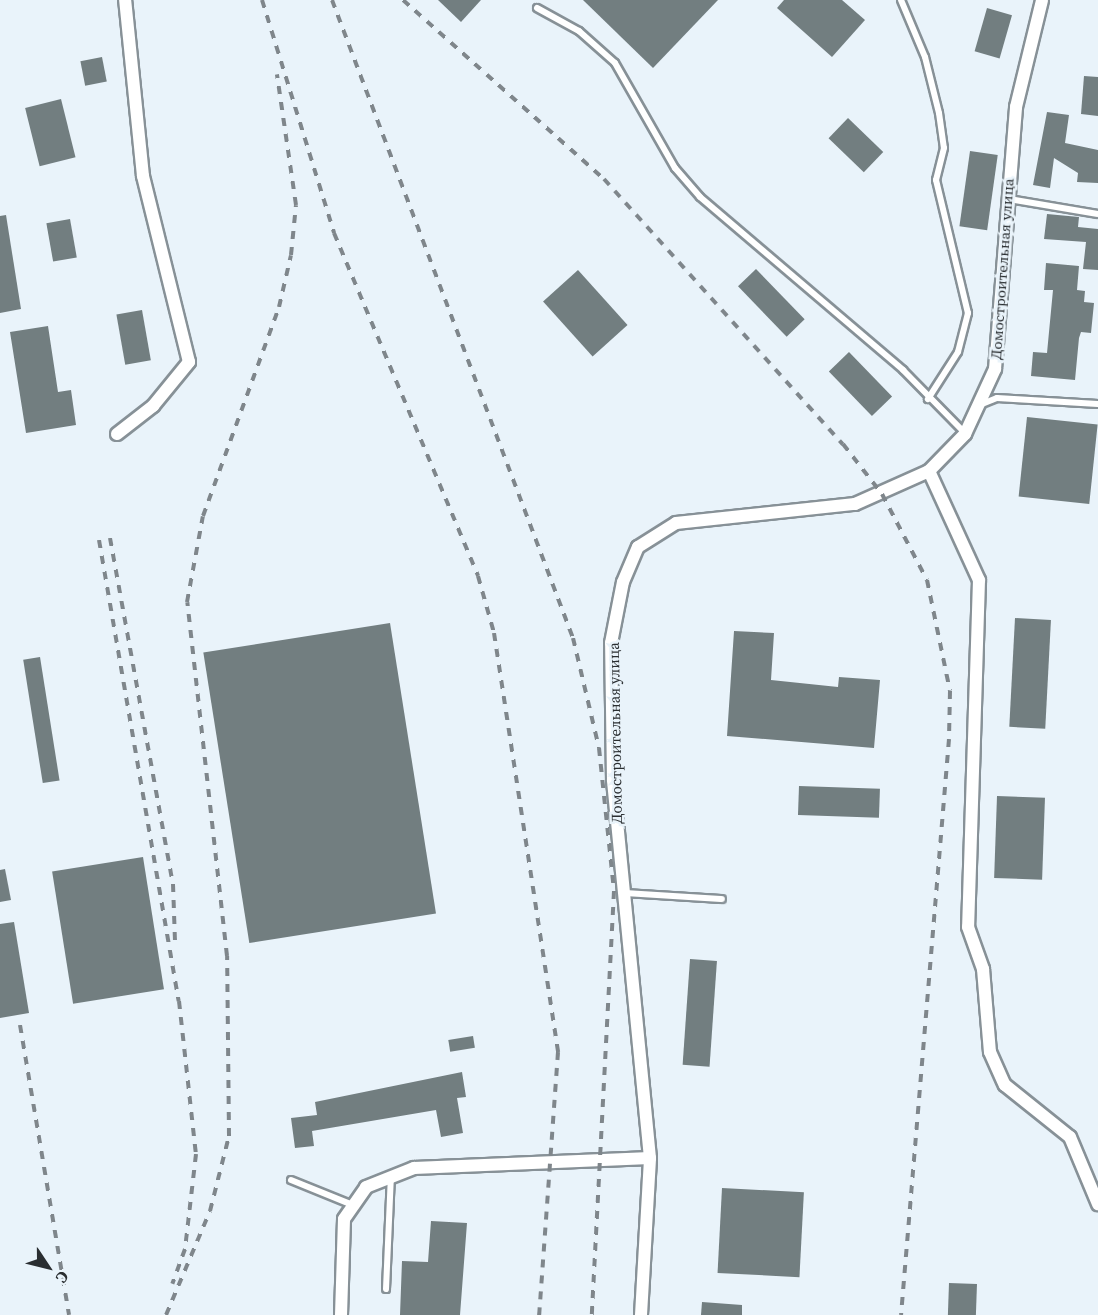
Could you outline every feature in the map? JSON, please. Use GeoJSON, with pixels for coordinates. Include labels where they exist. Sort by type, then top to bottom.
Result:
{"type":"FeatureCollection","features":[{"type":"Feature","properties":{"kind":"street"},"geometry":{"type":"LineString","coordinates":[[117,434],[153,406],[189,362],[142,176],[125,0]]}},
{"type":"Feature","properties":{"kind":"street","name":"Домостроительная улица"},"geometry":{"type":"LineString","coordinates":[[641,1315],[650,1158],[613,780],[611,643],[623,582],[638,547],[676,523],[855,504],[929,471],[965,434],[982,404],[1000,328],[1006,199],[1016,107],[1042,0]]}},
{"type":"Feature","properties":{"kind":"street"},"geometry":{"type":"LineString","coordinates":[[929,471],[979,580],[968,927],[983,969],[990,1052],[1005,1085],[1070,1137],[1098,1204]]}},
{"type":"Feature","properties":{"kind":"street"},"geometry":{"type":"LineString","coordinates":[[341,1315],[344,1219],[366,1187],[414,1168],[650,1158]]}},
{"type":"Feature","properties":{"kind":"lane"},"geometry":{"type":"LineString","coordinates":[[902,0],[926,57],[939,113],[944,148],[936,180],[968,313],[958,352],[928,399]]}},
{"type":"Feature","properties":{"kind":"lane"},"geometry":{"type":"LineString","coordinates":[[537,8],[579,31],[615,63],[675,168],[700,197],[903,370],[928,399],[965,434]]}},
{"type":"Feature","properties":{"kind":"lane"},"geometry":{"type":"LineString","coordinates":[[1006,199],[1098,214]]}},
{"type":"Feature","properties":{"kind":"lane"},"geometry":{"type":"LineString","coordinates":[[982,404],[997,398],[1098,404]]}},
{"type":"Feature","properties":{"kind":"lane"},"geometry":{"type":"LineString","coordinates":[[623,893],[722,899]]}},
{"type":"Feature","properties":{"kind":"lane"},"geometry":{"type":"LineString","coordinates":[[386,1289],[391,1176]]}},
{"type":"Feature","properties":{"kind":"lane"},"geometry":{"type":"LineString","coordinates":[[291,1180],[353,1205]]}},
{"type":"Feature","properties":{"kind":"building"},"geometry":{"type":"Polygon","coordinates":[[[438,0],[481,0],[461,22],[438,0]]]}},
{"type":"Feature","properties":{"kind":"building"},"geometry":{"type":"Polygon","coordinates":[[[583,0],[718,0],[653,68],[583,0]]]}},
{"type":"Feature","properties":{"kind":"building"},"geometry":{"type":"Polygon","coordinates":[[[784,0],[842,0],[865,20],[832,57],[777,8],[784,0]]]}},
{"type":"Feature","properties":{"kind":"building"},"geometry":{"type":"Polygon","coordinates":[[[987,8],[1012,15],[1000,58],[975,51],[987,8]]]}},
{"type":"Feature","properties":{"kind":"building"},"geometry":{"type":"Polygon","coordinates":[[[102,57],[107,82],[85,86],[80,61],[102,57]]]}},
{"type":"Feature","properties":{"kind":"building"},"geometry":{"type":"Polygon","coordinates":[[[1084,76],[1098,77],[1098,116],[1081,114],[1084,76]]]}},
{"type":"Feature","properties":{"kind":"building"},"geometry":{"type":"Polygon","coordinates":[[[61,99],[76,157],[40,166],[25,108],[61,99]]]}},
{"type":"Feature","properties":{"kind":"building"},"geometry":{"type":"Polygon","coordinates":[[[1047,112],[1069,115],[1065,143],[1098,150],[1098,183],[1077,182],[1078,173],[1054,158],[1050,188],[1033,185],[1047,112]]]}},
{"type":"Feature","properties":{"kind":"building"},"geometry":{"type":"Polygon","coordinates":[[[848,118],[883,152],[864,172],[829,138],[848,118]]]}},
{"type":"Feature","properties":{"kind":"building"},"geometry":{"type":"Polygon","coordinates":[[[970,151],[998,155],[987,230],[959,226],[970,151]]]}},
{"type":"Feature","properties":{"kind":"building"},"geometry":{"type":"Polygon","coordinates":[[[1047,214],[1079,217],[1078,227],[1098,229],[1098,270],[1083,269],[1086,242],[1044,239],[1047,214]]]}},
{"type":"Feature","properties":{"kind":"building"},"geometry":{"type":"Polygon","coordinates":[[[6,215],[21,309],[0,313],[0,216],[6,215]]]}},
{"type":"Feature","properties":{"kind":"building"},"geometry":{"type":"Polygon","coordinates":[[[70,219],[77,257],[53,262],[46,223],[70,219]]]}},
{"type":"Feature","properties":{"kind":"building"},"geometry":{"type":"Polygon","coordinates":[[[1046,263],[1079,266],[1077,290],[1085,291],[1084,302],[1094,303],[1091,333],[1081,332],[1079,338],[1075,380],[1031,376],[1033,352],[1047,353],[1053,290],[1044,290],[1046,263]]]}},
{"type":"Feature","properties":{"kind":"building"},"geometry":{"type":"Polygon","coordinates":[[[756,269],[805,319],[787,337],[738,286],[756,269]]]}},
{"type":"Feature","properties":{"kind":"building"},"geometry":{"type":"Polygon","coordinates":[[[578,270],[628,325],[593,356],[543,301],[578,270]]]}},
{"type":"Feature","properties":{"kind":"building"},"geometry":{"type":"Polygon","coordinates":[[[142,310],[151,360],[125,365],[116,315],[142,310]]]}},
{"type":"Feature","properties":{"kind":"building"},"geometry":{"type":"Polygon","coordinates":[[[48,326],[58,392],[71,390],[76,425],[26,433],[10,332],[48,326]]]}},
{"type":"Feature","properties":{"kind":"building"},"geometry":{"type":"Polygon","coordinates":[[[849,352],[892,397],[872,416],[829,371],[849,352]]]}},
{"type":"Feature","properties":{"kind":"building"},"geometry":{"type":"Polygon","coordinates":[[[1027,417],[1098,424],[1089,504],[1019,497],[1027,417]]]}},
{"type":"Feature","properties":{"kind":"building"},"geometry":{"type":"Polygon","coordinates":[[[1015,618],[1051,620],[1045,729],[1009,727],[1015,618]]]}},
{"type":"Feature","properties":{"kind":"building"},"geometry":{"type":"Polygon","coordinates":[[[390,623],[436,913],[249,943],[203,653],[390,623]]]}},
{"type":"Feature","properties":{"kind":"building"},"geometry":{"type":"Polygon","coordinates":[[[734,631],[774,633],[771,680],[838,687],[839,677],[880,680],[874,748],[727,736],[734,631]]]}},
{"type":"Feature","properties":{"kind":"building"},"geometry":{"type":"Polygon","coordinates":[[[40,657],[60,780],[43,783],[23,660],[40,657]]]}},
{"type":"Feature","properties":{"kind":"building"},"geometry":{"type":"Polygon","coordinates":[[[799,786],[880,789],[879,818],[798,815],[799,786]]]}},
{"type":"Feature","properties":{"kind":"building"},"geometry":{"type":"Polygon","coordinates":[[[997,796],[1045,798],[1042,880],[994,878],[997,796]]]}},
{"type":"Feature","properties":{"kind":"building"},"geometry":{"type":"Polygon","coordinates":[[[143,857],[164,989],[73,1004],[52,871],[143,857]]]}},
{"type":"Feature","properties":{"kind":"building"},"geometry":{"type":"Polygon","coordinates":[[[5,869],[11,900],[0,902],[0,870],[5,869]]]}},
{"type":"Feature","properties":{"kind":"building"},"geometry":{"type":"Polygon","coordinates":[[[14,922],[29,1013],[0,1018],[0,924],[14,922]]]}},
{"type":"Feature","properties":{"kind":"building"},"geometry":{"type":"Polygon","coordinates":[[[690,959],[717,961],[710,1067],[683,1065],[690,959]]]}},
{"type":"Feature","properties":{"kind":"building"},"geometry":{"type":"Polygon","coordinates":[[[473,1036],[475,1048],[450,1052],[448,1040],[473,1036]]]}},
{"type":"Feature","properties":{"kind":"building"},"geometry":{"type":"Polygon","coordinates":[[[462,1072],[466,1097],[457,1098],[463,1133],[441,1137],[436,1110],[312,1131],[314,1146],[295,1148],[291,1118],[317,1115],[315,1102],[462,1072]]]}},
{"type":"Feature","properties":{"kind":"building"},"geometry":{"type":"Polygon","coordinates":[[[722,1188],[804,1192],[799,1277],[718,1273],[722,1188]]]}},
{"type":"Feature","properties":{"kind":"building"},"geometry":{"type":"Polygon","coordinates":[[[431,1221],[467,1223],[460,1315],[400,1315],[402,1261],[428,1262],[431,1221]]]}},
{"type":"Feature","properties":{"kind":"building"},"geometry":{"type":"Polygon","coordinates":[[[949,1283],[977,1284],[976,1315],[948,1315],[949,1283]]]}},
{"type":"Feature","properties":{"kind":"building"},"geometry":{"type":"Polygon","coordinates":[[[702,1302],[742,1305],[742,1315],[701,1315],[702,1302]]]}},
{"type":"Feature","properties":{"kind":"railway"},"geometry":{"type":"LineString","coordinates":[[262,0],[334,233],[478,576],[494,633],[558,1052],[539,1315]]}},
{"type":"Feature","properties":{"kind":"railway"},"geometry":{"type":"LineString","coordinates":[[332,0],[573,638],[599,748],[614,891],[592,1315]]}},
{"type":"Feature","properties":{"kind":"railway"},"geometry":{"type":"LineString","coordinates":[[403,0],[604,179],[843,444],[882,494],[927,580],[950,691],[949,739],[901,1315]]}},
{"type":"Feature","properties":{"kind":"railway"},"geometry":{"type":"LineString","coordinates":[[166,1315],[210,1211],[229,1136],[227,956],[187,602],[203,516],[279,307],[291,255],[296,205],[277,74]]}},
{"type":"Feature","properties":{"kind":"railway"},"geometry":{"type":"LineString","coordinates":[[110,538],[173,884],[175,941]]}},
{"type":"Feature","properties":{"kind":"railway"},"geometry":{"type":"LineString","coordinates":[[99,540],[179,1001],[196,1154],[185,1249],[172,1284]]}},
{"type":"Feature","properties":{"kind":"railway"},"geometry":{"type":"LineString","coordinates":[[20,1025],[69,1315]]}}]}
